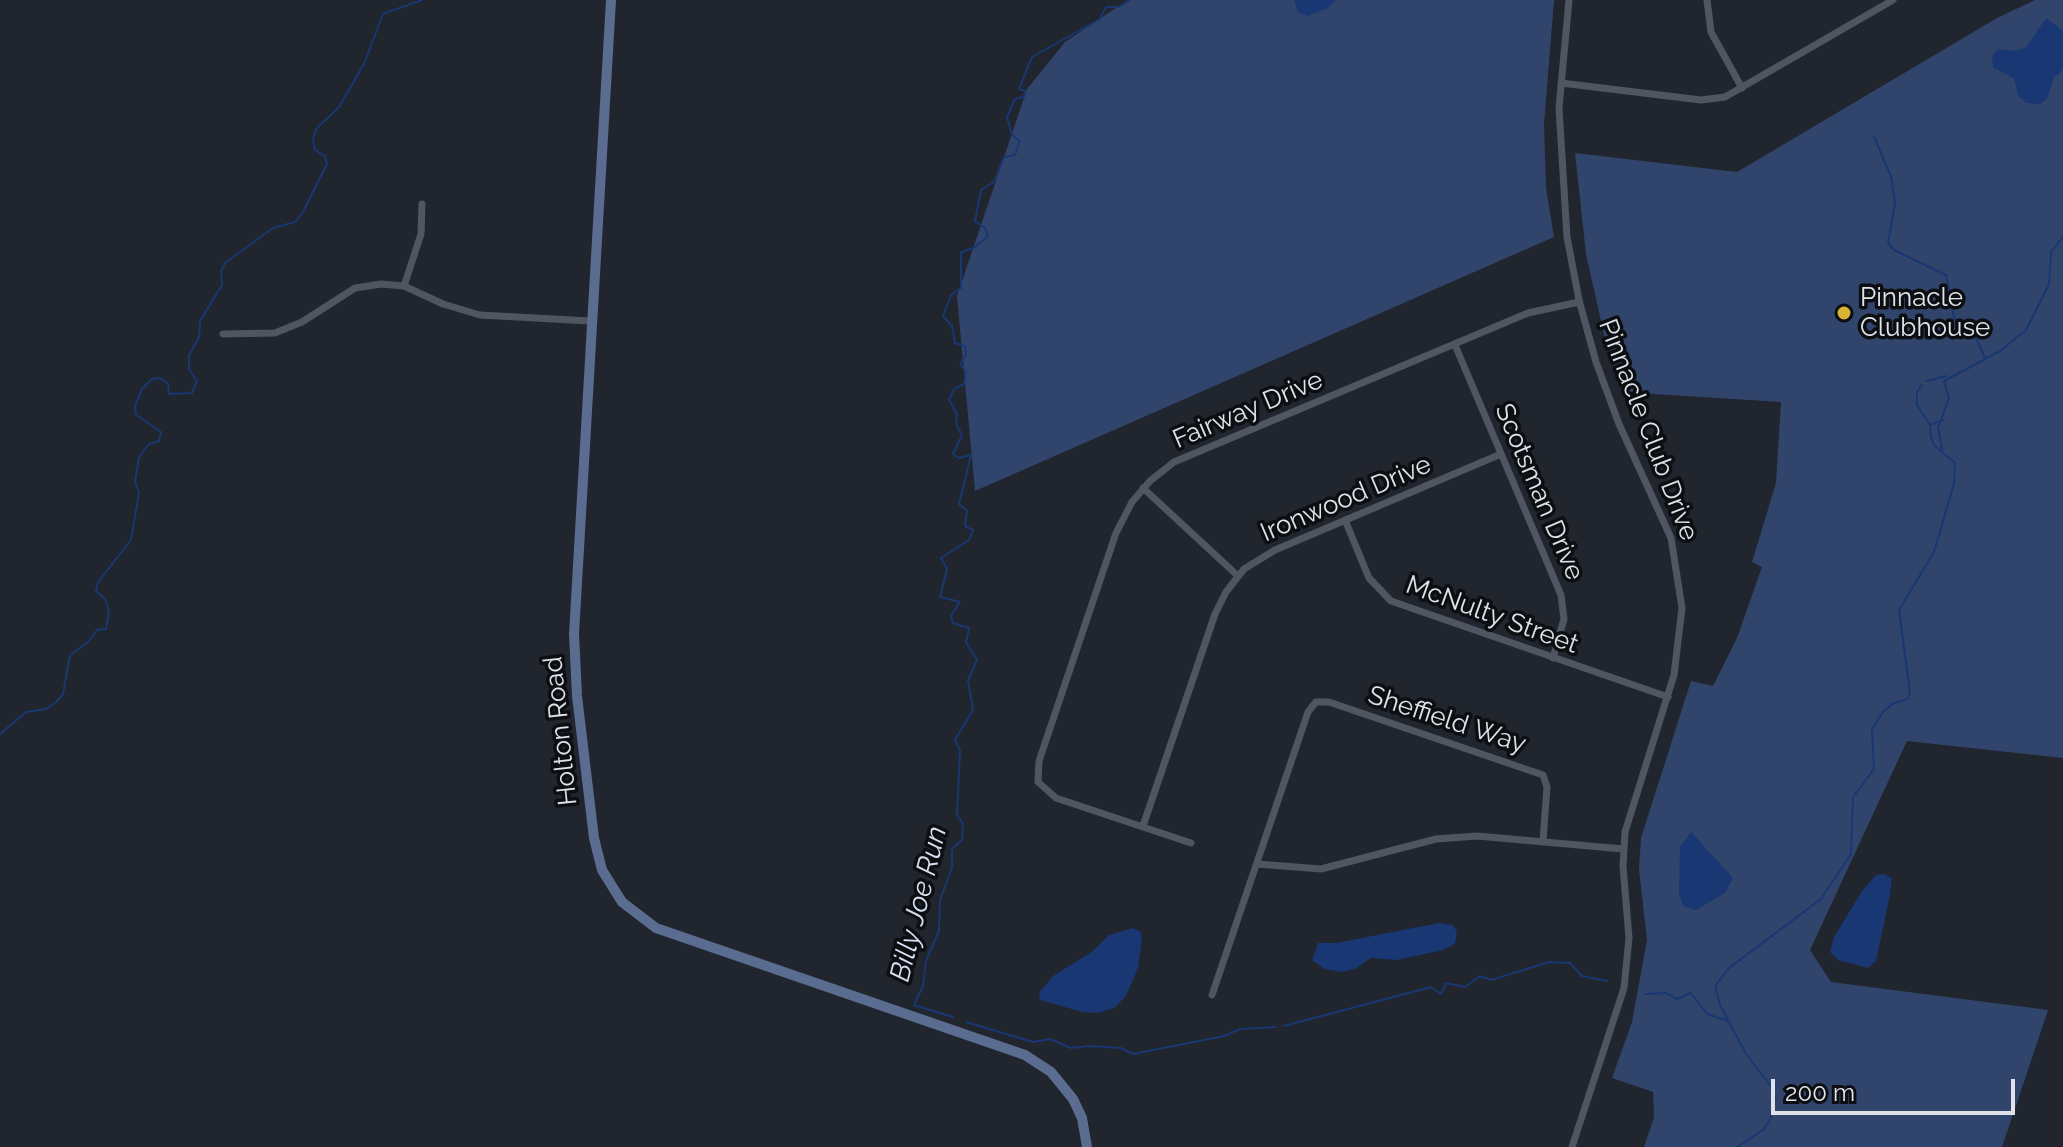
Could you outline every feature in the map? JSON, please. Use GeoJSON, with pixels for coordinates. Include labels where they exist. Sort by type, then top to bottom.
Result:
{"type":"FeatureCollection","features":[{"type":"Feature","properties":{"kind":"street","name":"Holton Road"},"geometry":{"type":"LineString","coordinates":[[611,0],[590,321],[574,654],[594,838],[609,884],[622,902],[656,928],[1025,1055],[1051,1072],[1068,1091],[1082,1118],[1087,1147]]}},
{"type":"Feature","properties":{"kind":"street","name":"Pinnacle Club Drive"},"geometry":{"type":"LineString","coordinates":[[1569,0],[1561,83],[1562,191],[1579,302],[1614,413],[1664,517],[1676,558],[1681,634],[1668,697],[1633,801],[1623,849],[1629,938],[1627,972],[1572,1147]]}},
{"type":"Feature","properties":{"kind":"street"},"geometry":{"type":"LineString","coordinates":[[1707,0],[1711,32],[1742,88]]}},
{"type":"Feature","properties":{"kind":"street"},"geometry":{"type":"LineString","coordinates":[[1561,83],[1701,100],[1725,97],[1893,0]]}},
{"type":"Feature","properties":{"kind":"street"},"geometry":{"type":"LineString","coordinates":[[404,286],[421,234],[422,204]]}},
{"type":"Feature","properties":{"kind":"street"},"geometry":{"type":"LineString","coordinates":[[223,334],[275,333],[302,322],[355,288],[381,284],[404,286],[443,304],[480,315],[590,321]]}},
{"type":"Feature","properties":{"kind":"street","name":"Fairway Drive"},"geometry":{"type":"LineString","coordinates":[[1143,826],[1056,798],[1038,782],[1039,761],[1116,533],[1143,488],[1174,462],[1528,313],[1579,302]]}},
{"type":"Feature","properties":{"kind":"street","name":"Scotsman Drive"},"geometry":{"type":"LineString","coordinates":[[1455,345],[1564,606],[1564,624],[1553,658]]}},
{"type":"Feature","properties":{"kind":"street","name":"Ironwood Drive"},"geometry":{"type":"LineString","coordinates":[[1143,826],[1215,614],[1238,576],[1266,554],[1501,454]]}},
{"type":"Feature","properties":{"kind":"street"},"geometry":{"type":"LineString","coordinates":[[1143,488],[1238,576]]}},
{"type":"Feature","properties":{"kind":"street","name":"McNulty Street"},"geometry":{"type":"LineString","coordinates":[[1345,520],[1369,578],[1391,601],[1668,697]]}},
{"type":"Feature","properties":{"kind":"street","name":"Sheffield Way"},"geometry":{"type":"LineString","coordinates":[[1257,864],[1308,712],[1319,701],[1543,775],[1547,787],[1543,841]]}},
{"type":"Feature","properties":{"kind":"street"},"geometry":{"type":"LineString","coordinates":[[1143,826],[1191,843]]}},
{"type":"Feature","properties":{"kind":"street"},"geometry":{"type":"LineString","coordinates":[[1212,995],[1257,864],[1321,869],[1455,837],[1499,836],[1623,849]]}},
{"type":"Feature","properties":{"kind":"shaded area"},"geometry":{"type":"Polygon","coordinates":[[[1128,0],[1554,0],[1544,124],[1546,188],[1554,237],[975,491],[957,296],[1027,89],[1065,42],[1128,0]]]}},
{"type":"Feature","properties":{"kind":"shaded area"},"geometry":{"type":"Polygon","coordinates":[[[1294,0],[1336,0],[1328,8],[1307,16],[1298,12],[1294,0]]]}},
{"type":"Feature","properties":{"kind":"shaded area"},"geometry":{"type":"Polygon","coordinates":[[[2035,0],[2063,0],[2063,758],[1907,741],[1810,950],[1831,982],[2048,1010],[2002,1147],[1644,1147],[1654,1117],[1653,1092],[1612,1078],[1632,1022],[1647,940],[1639,869],[1641,838],[1691,681],[1713,686],[1737,638],[1762,567],[1752,562],[1776,483],[1781,402],[1623,392],[1606,343],[1586,254],[1575,153],[1737,172],[1997,18],[2035,0]]]}},
{"type":"Feature","properties":{"kind":"shaded area"},"geometry":{"type":"Polygon","coordinates":[[[2046,18],[2063,31],[2063,70],[2054,77],[2047,99],[2040,104],[2026,103],[2018,96],[2014,78],[1993,68],[1992,56],[1998,49],[2017,51],[2026,47],[2046,18]]]}},
{"type":"Feature","properties":{"kind":"shaded area"},"geometry":{"type":"Polygon","coordinates":[[[1691,832],[1733,878],[1725,893],[1696,910],[1683,906],[1679,893],[1680,847],[1691,832]]]}},
{"type":"Feature","properties":{"kind":"shaded area"},"geometry":{"type":"Polygon","coordinates":[[[1884,874],[1892,878],[1876,961],[1868,968],[1838,960],[1830,952],[1834,937],[1862,891],[1876,875],[1884,874]]]}},
{"type":"Feature","properties":{"kind":"shaded area"},"geometry":{"type":"Polygon","coordinates":[[[1439,923],[1453,925],[1457,932],[1455,944],[1443,950],[1397,960],[1371,958],[1355,969],[1342,972],[1324,969],[1312,960],[1318,943],[1336,943],[1439,923]]]}},
{"type":"Feature","properties":{"kind":"shaded area"},"geometry":{"type":"Polygon","coordinates":[[[1133,928],[1140,931],[1142,939],[1138,968],[1126,996],[1114,1008],[1098,1013],[1082,1012],[1040,1000],[1039,993],[1053,976],[1093,951],[1109,935],[1133,928]]]}},
{"type":"Feature","properties":{"kind":"waterway"},"geometry":{"type":"LineString","coordinates":[[0,734],[26,712],[46,709],[56,702],[63,694],[70,655],[88,642],[97,630],[106,629],[109,610],[105,599],[96,591],[98,582],[131,540],[139,492],[135,482],[139,457],[149,444],[159,441],[161,432],[136,415],[135,406],[142,389],[152,379],[160,378],[168,384],[169,394],[192,393],[197,381],[189,369],[189,355],[199,337],[200,321],[222,285],[221,271],[225,263],[273,228],[295,222],[303,212],[327,164],[325,156],[315,150],[313,138],[317,128],[339,107],[364,64],[383,14],[422,0]]}},
{"type":"Feature","properties":{"kind":"waterway","name":"Billy Joe Run"},"geometry":{"type":"LineString","coordinates":[[953,1017],[914,1005],[923,986],[926,961],[939,931],[940,900],[952,868],[952,849],[962,840],[963,824],[957,815],[960,751],[955,740],[973,710],[968,680],[977,660],[966,642],[969,628],[953,623],[951,616],[960,602],[940,597],[947,569],[941,558],[969,540],[973,530],[965,526],[967,511],[959,504],[971,455],[959,458],[953,454],[962,435],[956,424],[957,414],[949,400],[954,389],[964,384],[966,372],[960,364],[966,355],[965,346],[955,343],[952,326],[943,316],[951,295],[961,288],[961,252],[974,248],[988,236],[985,228],[975,221],[981,190],[994,182],[1004,157],[1015,155],[1020,141],[1012,135],[1007,117],[1015,99],[1024,97],[1025,91],[1019,89],[1032,57],[1100,19],[1106,7],[1119,7],[1130,0]]}},
{"type":"Feature","properties":{"kind":"waterway"},"geometry":{"type":"LineString","coordinates":[[1874,136],[1891,177],[1895,203],[1888,243],[1894,250],[1946,275],[1954,318],[1977,340],[1985,358]]}},
{"type":"Feature","properties":{"kind":"waterway"},"geometry":{"type":"LineString","coordinates":[[1942,450],[1938,428],[1949,398],[1944,381],[2000,351],[2026,330],[2049,284],[2051,252],[2063,237]]}},
{"type":"Feature","properties":{"kind":"waterway"},"geometry":{"type":"LineString","coordinates":[[1927,381],[1946,376]]}},
{"type":"Feature","properties":{"kind":"waterway"},"geometry":{"type":"LineString","coordinates":[[1922,385],[1917,392],[1917,405],[1930,425]]}},
{"type":"Feature","properties":{"kind":"waterway"},"geometry":{"type":"LineString","coordinates":[[1737,1147],[1763,1130],[1770,1120],[1775,1098],[1773,1089],[1746,1054],[1720,1005],[1715,986],[1729,968],[1821,899],[1851,854],[1853,797],[1874,769],[1872,729],[1883,712],[1892,704],[1907,699],[1910,693],[1899,610],[1934,552],[1954,484],[1955,463],[1934,445],[1931,437],[1930,425],[1943,420]]}},
{"type":"Feature","properties":{"kind":"waterway","name":"Billy Joe Run"},"geometry":{"type":"LineString","coordinates":[[1284,1026],[1431,987],[1441,994],[1446,983],[1465,987],[1480,976],[1491,980],[1549,962],[1570,963],[1582,976],[1607,981]]}},
{"type":"Feature","properties":{"kind":"waterway","name":"Billy Joe Run"},"geometry":{"type":"LineString","coordinates":[[1645,994],[1666,993],[1677,999],[1691,993],[1707,1014],[1728,1021]]}},
{"type":"Feature","properties":{"kind":"waterway","name":"Billy Joe Run"},"geometry":{"type":"LineString","coordinates":[[966,1022],[1033,1042],[1050,1039],[1071,1048],[1121,1048],[1133,1054],[1224,1036],[1240,1029],[1276,1027]]}},
{"type":"Feature","properties":{"kind":"place","name":"Pinnacle Clubhouse"},"geometry":{"type":"Point","coordinates":[1844,313]}}]}
